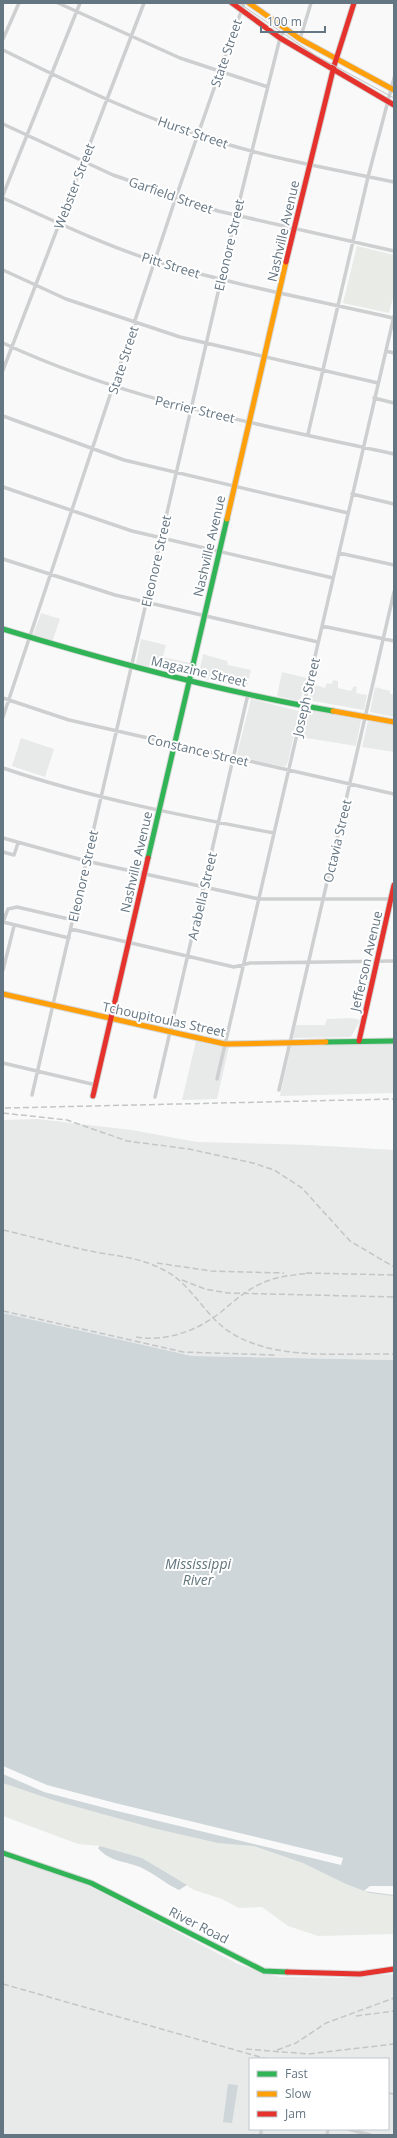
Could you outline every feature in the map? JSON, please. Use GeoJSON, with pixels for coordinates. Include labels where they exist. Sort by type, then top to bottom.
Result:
{"type":"FeatureCollection","features":[{"type":"Feature","properties":{"kind":"street"},"geometry":{"type":"LineString","coordinates":[[3,39],[19,3]]}},
{"type":"Feature","properties":{"kind":"street"},"geometry":{"type":"LineString","coordinates":[[58,3],[180,58],[268,87]]}},
{"type":"Feature","properties":{"kind":"street"},"geometry":{"type":"LineString","coordinates":[[3,197],[80,3]]}},
{"type":"Feature","properties":{"kind":"street","name":"Webster Street"},"geometry":{"type":"LineString","coordinates":[[3,370],[144,3]]}},
{"type":"Feature","properties":{"kind":"street"},"geometry":{"type":"LineString","coordinates":[[232,3],[280,38],[333,71],[394,105]]}},
{"type":"Feature","properties":{"kind":"street","name":"State Street"},"geometry":{"type":"LineString","coordinates":[[3,717],[156,261],[176,197],[244,3]]}},
{"type":"Feature","properties":{"kind":"street"},"geometry":{"type":"LineString","coordinates":[[249,3],[300,38],[392,89]]}},
{"type":"Feature","properties":{"kind":"street"},"geometry":{"type":"LineString","coordinates":[[300,38],[311,3]]}},
{"type":"Feature","properties":{"kind":"street","name":"Nashville Avenue"},"geometry":{"type":"LineString","coordinates":[[93,1096],[309,163],[336,59],[354,3]]}},
{"type":"Feature","properties":{"kind":"street","name":"Eleonore Street"},"geometry":{"type":"LineString","coordinates":[[32,1094],[236,215],[280,38],[285,28]]}},
{"type":"Feature","properties":{"kind":"street","name":"Hurst Street"},"geometry":{"type":"LineString","coordinates":[[3,50],[107,100],[198,135],[252,150],[394,182]]}},
{"type":"Feature","properties":{"kind":"street"},"geometry":{"type":"LineString","coordinates":[[308,434],[368,177],[394,78]]}},
{"type":"Feature","properties":{"kind":"street","name":"Garfield Street"},"geometry":{"type":"LineString","coordinates":[[3,124],[113,175],[176,197],[236,215],[394,251]]}},
{"type":"Feature","properties":{"kind":"street","name":"Pitt Street"},"geometry":{"type":"LineString","coordinates":[[3,197],[83,235],[156,261],[221,280],[394,317]]}},
{"type":"Feature","properties":{"kind":"street"},"geometry":{"type":"LineString","coordinates":[[3,270],[66,300],[180,337],[378,383]]}},
{"type":"Feature","properties":{"kind":"street","name":"Joseph Street"},"geometry":{"type":"LineString","coordinates":[[217,1079],[394,317]]}},
{"type":"Feature","properties":{"kind":"street","name":"Perrier Street"},"geometry":{"type":"LineString","coordinates":[[3,344],[114,387],[191,408],[394,454]]}},
{"type":"Feature","properties":{"kind":"street"},"geometry":{"type":"LineString","coordinates":[[386,351],[394,353]]}},
{"type":"Feature","properties":{"kind":"street"},"geometry":{"type":"LineString","coordinates":[[374,398],[394,403]]}},
{"type":"Feature","properties":{"kind":"street"},"geometry":{"type":"LineString","coordinates":[[3,416],[93,449],[176,473],[348,513]]}},
{"type":"Feature","properties":{"kind":"street"},"geometry":{"type":"LineString","coordinates":[[3,487],[71,511],[161,538],[333,578]]}},
{"type":"Feature","properties":{"kind":"street"},"geometry":{"type":"LineString","coordinates":[[352,494],[394,504]]}},
{"type":"Feature","properties":{"kind":"street"},"geometry":{"type":"LineString","coordinates":[[339,553],[394,565]]}},
{"type":"Feature","properties":{"kind":"street"},"geometry":{"type":"LineString","coordinates":[[3,559],[93,589],[318,642]]}},
{"type":"Feature","properties":{"kind":"street","name":"Octavia Street"},"geometry":{"type":"LineString","coordinates":[[279,1090],[394,592]]}},
{"type":"Feature","properties":{"kind":"street"},"geometry":{"type":"LineString","coordinates":[[322,626],[394,641]]}},
{"type":"Feature","properties":{"kind":"street","name":"Magazine Street"},"geometry":{"type":"LineString","coordinates":[[3,629],[99,659],[131,667],[304,706],[394,722]]}},
{"type":"Feature","properties":{"kind":"street","name":"Arabella Street"},"geometry":{"type":"LineString","coordinates":[[154,1097],[248,694]]}},
{"type":"Feature","properties":{"kind":"street","name":"Constance Street"},"geometry":{"type":"LineString","coordinates":[[3,698],[69,720],[394,794]]}},
{"type":"Feature","properties":{"kind":"street"},"geometry":{"type":"LineString","coordinates":[[3,768],[37,780],[101,796],[219,823],[274,833]]}},
{"type":"Feature","properties":{"kind":"street"},"geometry":{"type":"LineString","coordinates":[[3,838],[86,860],[259,899],[393,899]]}},
{"type":"Feature","properties":{"kind":"street"},"geometry":{"type":"LineString","coordinates":[[3,852],[14,855],[18,843]]}},
{"type":"Feature","properties":{"kind":"street","name":"Jefferson Avenue"},"geometry":{"type":"LineString","coordinates":[[359,1041],[376,961],[393,899],[394,885]]}},
{"type":"Feature","properties":{"kind":"street"},"geometry":{"type":"LineString","coordinates":[[68,938],[14,926],[3,922],[8,909],[17,907],[73,920]]}},
{"type":"Feature","properties":{"kind":"street"},"geometry":{"type":"LineString","coordinates":[[3,970],[14,926]]}},
{"type":"Feature","properties":{"kind":"street"},"geometry":{"type":"LineString","coordinates":[[71,929],[234,967],[244,964],[394,961]]}},
{"type":"Feature","properties":{"kind":"street","name":"Tchoupitoulas Street"},"geometry":{"type":"LineString","coordinates":[[3,994],[225,1044],[394,1041]]}},
{"type":"Feature","properties":{"kind":"street"},"geometry":{"type":"LineString","coordinates":[[3,1063],[96,1085]]}},
{"type":"Feature","properties":{"kind":"street","name":"River Road"},"geometry":{"type":"LineString","coordinates":[[3,1853],[91,1883],[264,1971],[360,1974],[394,1969]]}},
{"type":"Feature","properties":{"kind":"street"},"geometry":{"type":"LineString","coordinates":[[352,2130],[370,2135]]}},
{"type":"Feature","properties":{"kind":"shaded area"},"geometry":{"type":"Polygon","coordinates":[[[357,246],[394,255],[394,294],[389,313],[343,303],[357,246]]]}},
{"type":"Feature","properties":{"kind":"shaded area"},"geometry":{"type":"Polygon","coordinates":[[[41,613],[60,619],[52,642],[33,635],[41,613]]]}},
{"type":"Feature","properties":{"kind":"shaded area"},"geometry":{"type":"Polygon","coordinates":[[[141,639],[166,645],[163,657],[190,663],[187,674],[136,664],[141,639]]]}},
{"type":"Feature","properties":{"kind":"shaded area"},"geometry":{"type":"Polygon","coordinates":[[[203,654],[227,661],[228,665],[251,670],[247,687],[198,678],[203,654]]]}},
{"type":"Feature","properties":{"kind":"shaded area"},"geometry":{"type":"Polygon","coordinates":[[[282,672],[307,678],[300,701],[277,696],[282,672]]]}},
{"type":"Feature","properties":{"kind":"shaded area"},"geometry":{"type":"Polygon","coordinates":[[[333,680],[338,681],[338,688],[351,691],[354,686],[357,687],[356,693],[367,695],[364,710],[308,700],[312,684],[325,688],[327,683],[332,684],[333,680]]]}},
{"type":"Feature","properties":{"kind":"shaded area"},"geometry":{"type":"Polygon","coordinates":[[[375,687],[390,691],[390,694],[394,694],[394,717],[370,712],[375,687]]]}},
{"type":"Feature","properties":{"kind":"shaded area"},"geometry":{"type":"Polygon","coordinates":[[[251,699],[299,711],[288,762],[285,767],[241,757],[237,754],[251,699]]]}},
{"type":"Feature","properties":{"kind":"shaded area"},"geometry":{"type":"Polygon","coordinates":[[[306,709],[361,720],[356,746],[300,737],[306,709]]]}},
{"type":"Feature","properties":{"kind":"shaded area"},"geometry":{"type":"Polygon","coordinates":[[[368,721],[394,725],[394,752],[362,747],[368,721]]]}},
{"type":"Feature","properties":{"kind":"shaded area"},"geometry":{"type":"Polygon","coordinates":[[[21,738],[54,749],[45,777],[12,766],[21,738]]]}},
{"type":"Feature","properties":{"kind":"shaded area"},"geometry":{"type":"Polygon","coordinates":[[[352,1018],[360,1020],[351,1037],[293,1038],[296,1025],[325,1025],[327,1019],[352,1018]]]}},
{"type":"Feature","properties":{"kind":"shaded area"},"geometry":{"type":"Polygon","coordinates":[[[196,1041],[221,1047],[229,1047],[217,1099],[182,1100],[196,1041]]]}},
{"type":"Feature","properties":{"kind":"shaded area"},"geometry":{"type":"Polygon","coordinates":[[[394,1044],[394,1093],[280,1096],[291,1046],[394,1044]]]}},
{"type":"Feature","properties":{"kind":"shaded area"},"geometry":{"type":"Polygon","coordinates":[[[37,1119],[132,1130],[197,1142],[310,1145],[394,1150],[394,1360],[192,1356],[3,1313],[3,1120],[37,1119]]]}},
{"type":"Feature","properties":{"kind":"shaded area"},"geometry":{"type":"Polygon","coordinates":[[[3,1777],[261,1847],[394,1887],[394,1934],[318,1936],[288,1926],[262,1907],[239,1908],[222,1899],[194,1890],[142,1858],[100,1846],[78,1844],[3,1816],[3,1777]]]}},
{"type":"Feature","properties":{"kind":"shaded area"},"geometry":{"type":"Polygon","coordinates":[[[3,1857],[82,1883],[238,1964],[263,1973],[281,1977],[341,1978],[394,1974],[394,2135],[3,2135],[3,1857]]]}},
{"type":"Feature","properties":{"kind":"water","name":"Mississippi River"},"geometry":{"type":"Polygon","coordinates":[[[3,1313],[192,1356],[394,1360],[394,1896],[370,1893],[346,1884],[303,1863],[254,1846],[218,1843],[153,1828],[56,1801],[3,1783],[3,1313]]]}},
{"type":"Feature","properties":{"kind":"water"},"geometry":{"type":"Polygon","coordinates":[[[100,1846],[142,1858],[187,1885],[179,1890],[142,1868],[107,1856],[98,1848],[100,1846]]]}},
{"type":"Feature","properties":{"kind":"water"},"geometry":{"type":"Polygon","coordinates":[[[228,2084],[238,2085],[232,2123],[223,2122],[228,2084]]]}},
{"type":"Feature","properties":{"kind":"pier"},"geometry":{"type":"Polygon","coordinates":[[[3,1766],[47,1785],[343,1858],[341,1865],[44,1792],[3,1774],[3,1766]]]}},
{"type":"Feature","properties":{"kind":"pier"},"geometry":{"type":"Polygon","coordinates":[[[370,1886],[394,1886],[394,1895],[364,1891],[370,1886]]]}},
{"type":"Feature","properties":{"kind":"tram line"},"geometry":{"type":"LineString","coordinates":[[239,3],[315,55],[394,98]]}},
{"type":"Feature","properties":{"kind":"railway"},"geometry":{"type":"LineString","coordinates":[[5,1108],[394,1099]]}},
{"type":"Feature","properties":{"kind":"railway"},"geometry":{"type":"LineString","coordinates":[[3,1113],[67,1120],[127,1141],[189,1149],[253,1163],[274,1170],[302,1188],[350,1241],[394,1267]]}},
{"type":"Feature","properties":{"kind":"railway"},"geometry":{"type":"LineString","coordinates":[[3,1230],[83,1250],[129,1258],[154,1265],[171,1274],[180,1281],[223,1327],[241,1338],[260,1346],[282,1351],[305,1353],[394,1354]]}},
{"type":"Feature","properties":{"kind":"railway"},"geometry":{"type":"LineString","coordinates":[[157,1263],[211,1271],[284,1273]]}},
{"type":"Feature","properties":{"kind":"railway"},"geometry":{"type":"LineString","coordinates":[[306,1273],[394,1275]]}},
{"type":"Feature","properties":{"kind":"railway"},"geometry":{"type":"LineString","coordinates":[[136,1337],[159,1338],[181,1334],[212,1319],[243,1294],[264,1282],[284,1276],[312,1273]]}},
{"type":"Feature","properties":{"kind":"railway"},"geometry":{"type":"LineString","coordinates":[[182,1280],[205,1289],[228,1293],[394,1297]]}},
{"type":"Feature","properties":{"kind":"railway"},"geometry":{"type":"LineString","coordinates":[[3,1311],[183,1352],[276,1355]]}},
{"type":"Feature","properties":{"kind":"railway"},"geometry":{"type":"LineString","coordinates":[[3,1984],[263,2058]]}},
{"type":"Feature","properties":{"kind":"railway"},"geometry":{"type":"LineString","coordinates":[[277,2050],[296,2043],[326,2023],[394,1998]]}},
{"type":"Feature","properties":{"kind":"railway"},"geometry":{"type":"LineString","coordinates":[[356,2016],[394,2011]]}},
{"type":"Feature","properties":{"kind":"railway"},"geometry":{"type":"LineString","coordinates":[[246,2049],[308,2054],[394,2044]]}},
{"type":"Feature","properties":{"kind":"railway"},"geometry":{"type":"LineString","coordinates":[[389,2093],[394,2094]]}},
{"type":"Feature","properties":{"kind":"traffic: fast"},"geometry":{"type":"LineString","coordinates":[[148,858],[227,519]]}},
{"type":"Feature","properties":{"kind":"traffic: fast"},"geometry":{"type":"LineString","coordinates":[[3,629],[167,675],[250,695],[333,711]]}},
{"type":"Feature","properties":{"kind":"traffic: fast"},"geometry":{"type":"LineString","coordinates":[[326,1042],[394,1041]]}},
{"type":"Feature","properties":{"kind":"traffic: fast"},"geometry":{"type":"LineString","coordinates":[[3,1853],[91,1883],[264,1971],[287,1972]]}},
{"type":"Feature","properties":{"kind":"traffic: slow"},"geometry":{"type":"LineString","coordinates":[[249,3],[300,39],[394,90]]}},
{"type":"Feature","properties":{"kind":"traffic: slow"},"geometry":{"type":"LineString","coordinates":[[227,519],[286,262]]}},
{"type":"Feature","properties":{"kind":"traffic: slow"},"geometry":{"type":"LineString","coordinates":[[333,711],[394,722]]}},
{"type":"Feature","properties":{"kind":"traffic: slow"},"geometry":{"type":"LineString","coordinates":[[3,994],[225,1044],[326,1042]]}},
{"type":"Feature","properties":{"kind":"traffic: jam"},"geometry":{"type":"LineString","coordinates":[[232,3],[280,38],[394,105]]}},
{"type":"Feature","properties":{"kind":"traffic: jam"},"geometry":{"type":"LineString","coordinates":[[286,262],[334,66],[354,3]]}},
{"type":"Feature","properties":{"kind":"traffic: jam"},"geometry":{"type":"LineString","coordinates":[[93,1096],[148,858]]}},
{"type":"Feature","properties":{"kind":"traffic: jam"},"geometry":{"type":"LineString","coordinates":[[359,1041],[394,885]]}},
{"type":"Feature","properties":{"kind":"traffic: jam"},"geometry":{"type":"LineString","coordinates":[[287,1972],[360,1974],[394,1969]]}}]}
